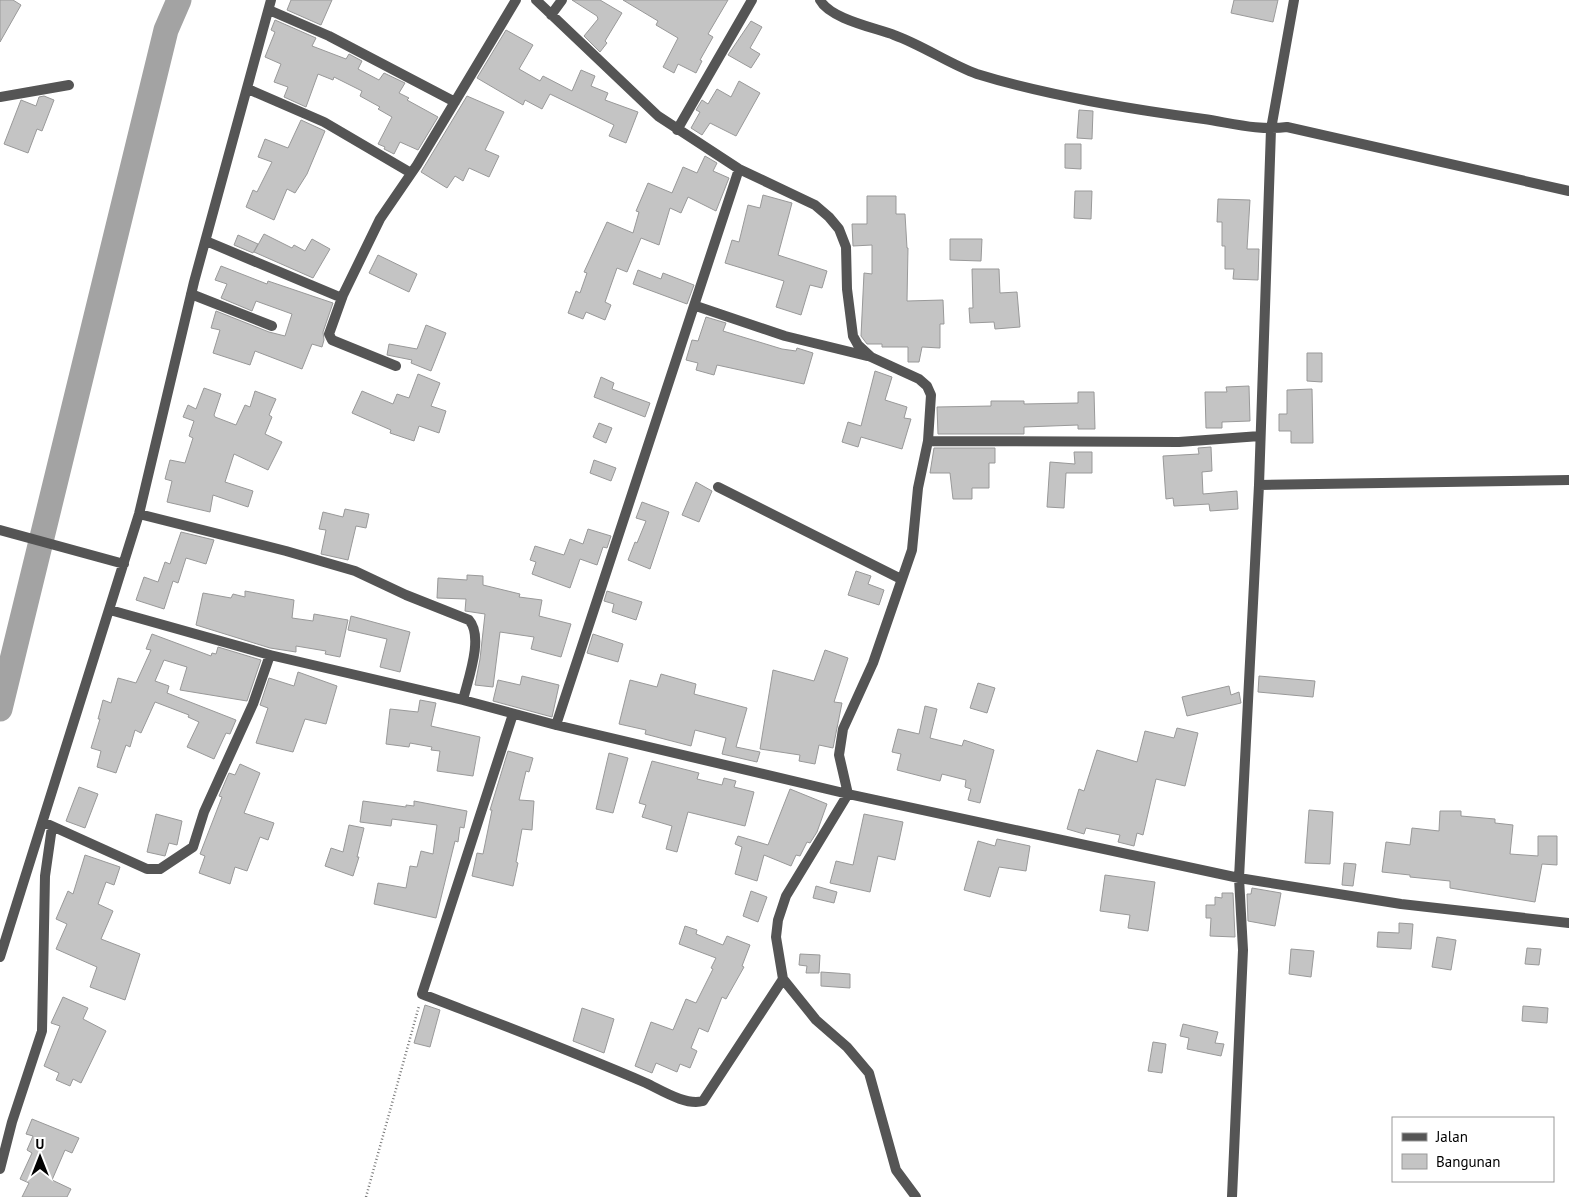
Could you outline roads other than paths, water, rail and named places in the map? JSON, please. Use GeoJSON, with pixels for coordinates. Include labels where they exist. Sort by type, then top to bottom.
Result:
{"type":"FeatureCollection","features":[{"type":"Feature","properties":{"kind":"street"},"geometry":{"type":"LineString","coordinates":[[396,366],[330,338],[329,334],[342,298],[380,219],[411,173],[516,0]]}},
{"type":"Feature","properties":{"kind":"street"},"geometry":{"type":"LineString","coordinates":[[536,0],[658,116],[739,169],[815,206],[839,229],[846,247],[847,289],[853,336],[858,345],[871,357]]}},
{"type":"Feature","properties":{"kind":"street"},"geometry":{"type":"LineString","coordinates":[[551,15],[562,0]]}},
{"type":"Feature","properties":{"kind":"street"},"geometry":{"type":"LineString","coordinates":[[677,130],[752,0]]}},
{"type":"Feature","properties":{"kind":"street"},"geometry":{"type":"LineString","coordinates":[[820,0],[826,8],[864,26],[892,34],[927,48],[975,73],[1030,88],[1178,116],[1271,129],[1287,126],[1569,191]]}},
{"type":"Feature","properties":{"kind":"street"},"geometry":{"type":"LineString","coordinates":[[1232,1197],[1243,950],[1239,878],[1259,485],[1271,129],[1294,0]]}},
{"type":"Feature","properties":{"kind":"street"},"geometry":{"type":"LineString","coordinates":[[0,957],[47,825],[139,514],[191,294],[270,5],[454,102]]}},
{"type":"Feature","properties":{"kind":"street"},"geometry":{"type":"LineString","coordinates":[[0,97],[69,86]]}},
{"type":"Feature","properties":{"kind":"street"},"geometry":{"type":"LineString","coordinates":[[248,89],[324,122],[411,173]]}},
{"type":"Feature","properties":{"kind":"street"},"geometry":{"type":"LineString","coordinates":[[556,725],[696,306],[739,169]]}},
{"type":"Feature","properties":{"kind":"street"},"geometry":{"type":"LineString","coordinates":[[206,241],[342,298]]}},
{"type":"Feature","properties":{"kind":"street"},"geometry":{"type":"LineString","coordinates":[[191,294],[272,326]]}},
{"type":"Feature","properties":{"kind":"street"},"geometry":{"type":"LineString","coordinates":[[696,306],[785,336],[871,357],[919,379],[931,394],[928,441],[918,488],[912,550],[873,663],[843,729],[839,755],[848,794],[786,896],[778,920],[776,937],[783,979],[816,1020],[847,1047],[868,1073],[896,1170],[916,1197]]}},
{"type":"Feature","properties":{"kind":"street"},"geometry":{"type":"LineString","coordinates":[[928,441],[1179,442],[1260,436]]}},
{"type":"Feature","properties":{"kind":"street"},"geometry":{"type":"LineString","coordinates":[[1259,485],[1569,480]]}},
{"type":"Feature","properties":{"kind":"street"},"geometry":{"type":"LineString","coordinates":[[718,487],[901,579]]}},
{"type":"Feature","properties":{"kind":"street"},"geometry":{"type":"LineString","coordinates":[[139,514],[286,551],[355,571],[406,595],[470,620],[475,626],[477,638],[463,700]]}},
{"type":"Feature","properties":{"kind":"street"},"geometry":{"type":"LineString","coordinates":[[0,530],[124,564]]}},
{"type":"Feature","properties":{"kind":"street"},"geometry":{"type":"LineString","coordinates":[[110,610],[270,655],[463,700],[556,725],[848,794],[1239,878],[1401,904],[1569,923]]}},
{"type":"Feature","properties":{"kind":"street"},"geometry":{"type":"LineString","coordinates":[[47,825],[154,870],[167,866],[192,847],[204,812],[253,704],[270,655]]}},
{"type":"Feature","properties":{"kind":"street"},"geometry":{"type":"LineString","coordinates":[[513,714],[422,994],[585,1056],[696,1103],[703,1101],[708,1096],[783,979]]}},
{"type":"Feature","properties":{"kind":"street"},"geometry":{"type":"LineString","coordinates":[[0,1169],[12,1122],[42,1031],[47,825]]}},
{"type":"Feature","properties":{"kind":"waterway"},"geometry":{"type":"LineString","coordinates":[[0,709],[166,30],[179,0]]}}]}
